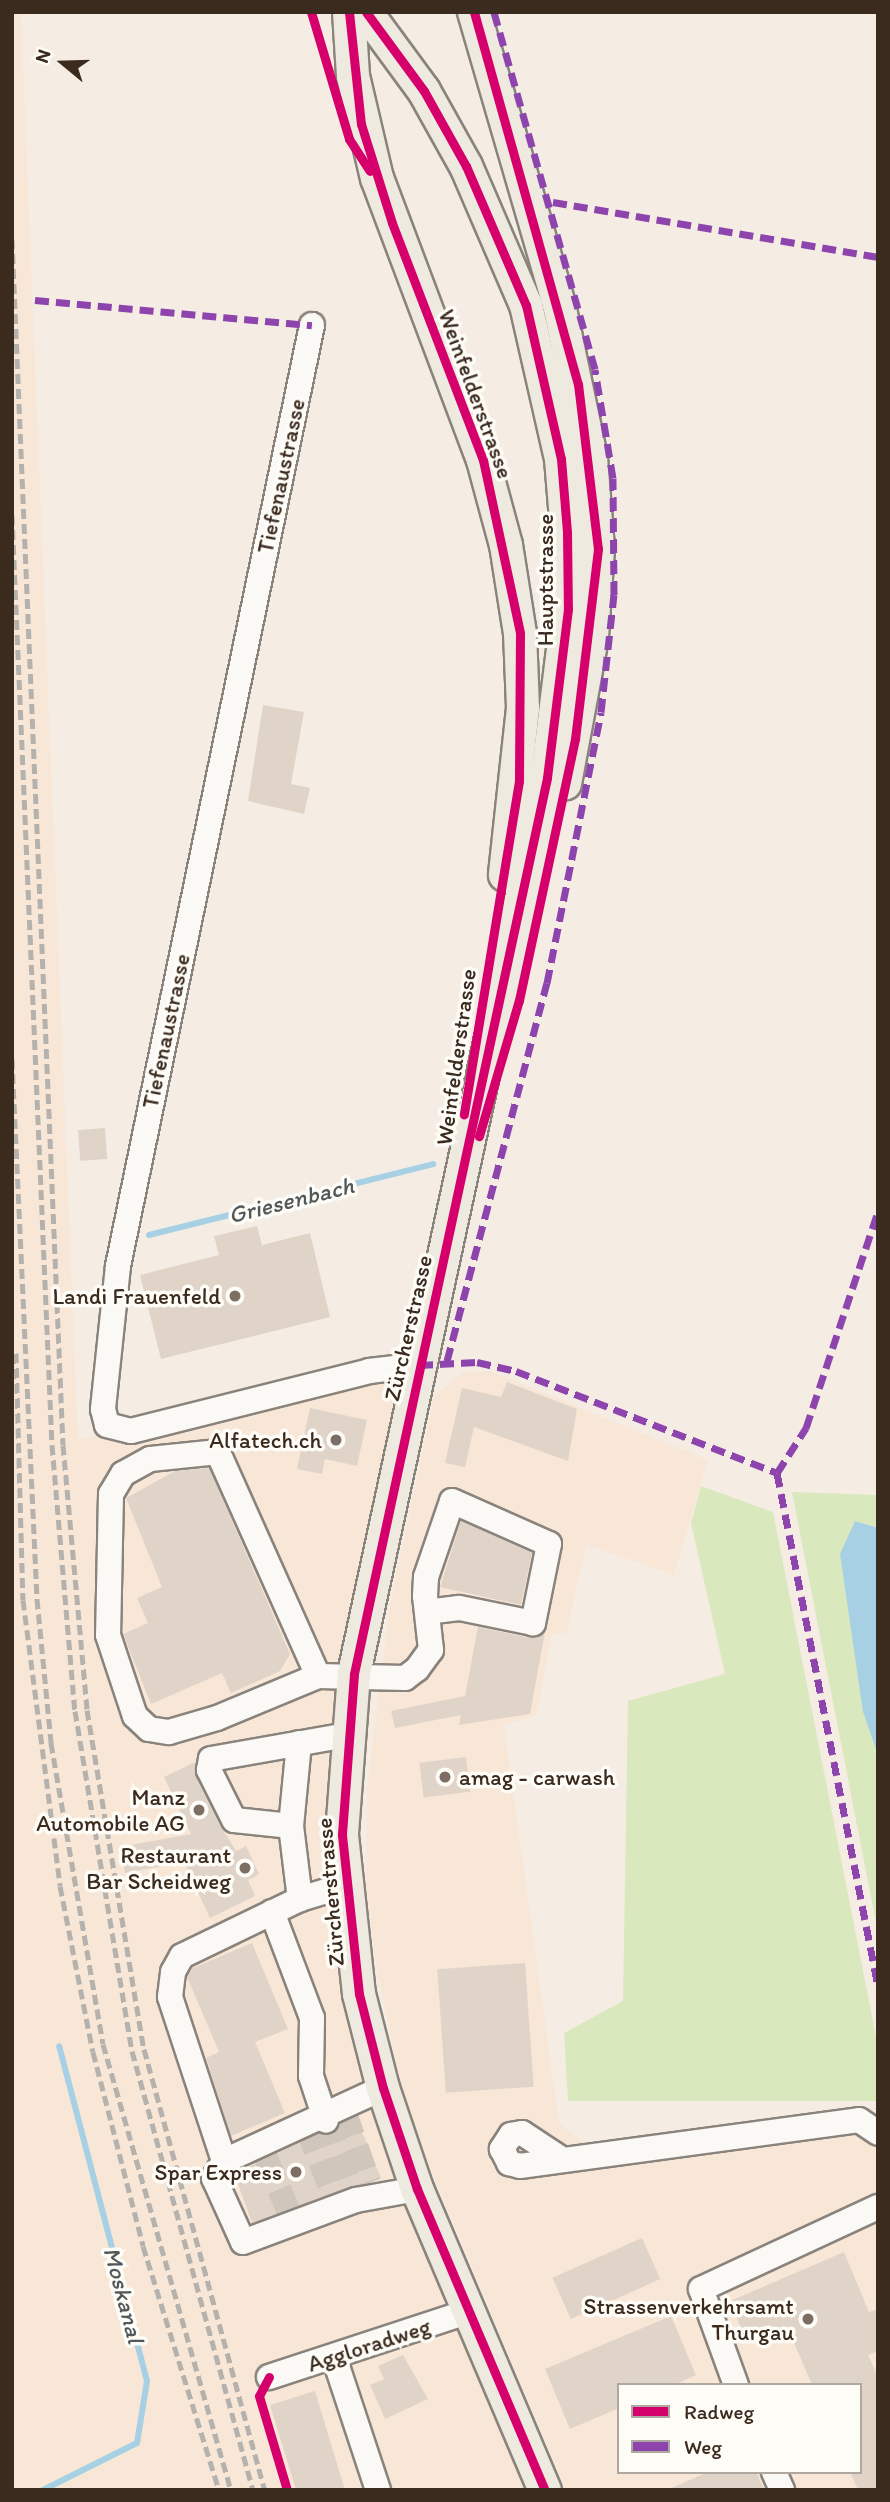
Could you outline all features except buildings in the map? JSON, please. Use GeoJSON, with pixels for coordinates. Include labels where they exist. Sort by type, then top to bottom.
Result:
{"type":"FeatureCollection","features":[{"type":"Feature","properties":{"kind":"main road","name":"Weinfelderstrasse"},"geometry":{"type":"LineString","coordinates":[[459,1184],[519,1000],[575,739],[598,549],[578,384],[474,12]]}},
{"type":"Feature","properties":{"kind":"main road","name":"Weinfelderstrasse"},"geometry":{"type":"LineString","coordinates":[[363,16],[364,135],[483,460],[520,633],[519,781],[471,1060],[459,1184]]}},
{"type":"Feature","properties":{"kind":"main road","name":"Hauptstrasse"},"geometry":{"type":"LineString","coordinates":[[363,16],[466,166],[526,305],[561,459],[567,532],[568,609],[547,778],[459,1184]]}},
{"type":"Feature","properties":{"kind":"main road","name":"Zürcherstrasse"},"geometry":{"type":"LineString","coordinates":[[459,1184],[354,1674],[347,1735],[345,1885],[359,1993],[383,2088],[417,2189],[545,2490]]}},
{"type":"Feature","properties":{"kind":"street","name":"Tiefenaustrasse"},"geometry":{"type":"LineString","coordinates":[[312,325],[118,1266],[103,1409],[107,1425],[131,1431],[369,1371],[419,1365]]}},
{"type":"Feature","properties":{"kind":"street"},"geometry":{"type":"LineString","coordinates":[[318,1676],[218,1452],[150,1459],[123,1474],[111,1494],[108,1520],[108,1635],[135,1716],[149,1729],[169,1732],[318,1676],[354,1674],[405,1678],[417,1669],[431,1650],[428,1612],[426,1577],[452,1501],[550,1544],[533,1623],[459,1608],[428,1612]]}},
{"type":"Feature","properties":{"kind":"street"},"geometry":{"type":"LineString","coordinates":[[291,1825],[233,1819],[209,1770],[211,1759],[241,1749],[347,1735]]}},
{"type":"Feature","properties":{"kind":"street"},"geometry":{"type":"LineString","coordinates":[[299,1743],[291,1825],[300,1899]]}},
{"type":"Feature","properties":{"kind":"street"},"geometry":{"type":"LineString","coordinates":[[224,2161],[170,1997],[173,1972],[182,1955],[300,1899],[345,1885]]}},
{"type":"Feature","properties":{"kind":"street"},"geometry":{"type":"LineString","coordinates":[[272,1912],[312,2018],[311,2076],[324,2116]]}},
{"type":"Feature","properties":{"kind":"street"},"geometry":{"type":"LineString","coordinates":[[383,2088],[262,2149],[224,2161],[214,2178],[243,2242],[289,2218],[354,2196],[417,2189]]}},
{"type":"Feature","properties":{"kind":"street"},"geometry":{"type":"LineString","coordinates":[[563,2160],[859,2120],[878,2133]]}},
{"type":"Feature","properties":{"kind":"street"},"geometry":{"type":"LineString","coordinates":[[735,2383],[701,2289],[878,2207]]}},
{"type":"Feature","properties":{"kind":"street","name":"Aggloradweg"},"geometry":{"type":"LineString","coordinates":[[268,2377],[470,2311]]}},
{"type":"Feature","properties":{"kind":"street"},"geometry":{"type":"LineString","coordinates":[[334,2357],[378,2490]]}},
{"type":"Feature","properties":{"kind":"street"},"geometry":{"type":"LineString","coordinates":[[775,2474],[782,2490]]}},
{"type":"Feature","properties":{"kind":"shaded area"},"geometry":{"type":"Polygon","coordinates":[[[12,12],[21,12],[78,1440],[419,1365],[354,1674],[359,1994],[545,2490],[12,2490],[12,12]]]}},
{"type":"Feature","properties":{"kind":"shaded area"},"geometry":{"type":"Polygon","coordinates":[[[490,1371],[708,1460],[674,1575],[586,1545],[566,1635],[552,1634],[537,1715],[504,1725],[559,2123],[591,2149],[878,2112],[878,2490],[566,2490],[434,2178],[400,2079],[378,1976],[366,1887],[367,1788],[389,1610],[434,1397],[461,1373],[490,1371]]]}},
{"type":"Feature","properties":{"kind":"green space"},"geometry":{"type":"Polygon","coordinates":[[[701,1486],[773,1512],[878,2047],[878,2101],[568,2101],[564,2033],[623,2001],[628,1701],[725,1674],[691,1523],[701,1486]]]}},
{"type":"Feature","properties":{"kind":"green space"},"geometry":{"type":"Polygon","coordinates":[[[792,1492],[878,1495],[878,1528],[855,1521],[863,1712],[878,1755],[878,1933],[792,1492]]]}},
{"type":"Feature","properties":{"kind":"water"},"geometry":{"type":"Polygon","coordinates":[[[855,1521],[878,1528],[878,1755],[863,1712],[840,1554],[855,1521]]]}},
{"type":"Feature","properties":{"kind":"waterway","name":"Griesenbach"},"geometry":{"type":"LineString","coordinates":[[149,1235],[433,1164]]}},
{"type":"Feature","properties":{"kind":"waterway","name":"Moskanal"},"geometry":{"type":"LineString","coordinates":[[43,2490],[137,2443],[147,2381],[59,2046]]}},
{"type":"Feature","properties":{"kind":"tunnel"},"geometry":{"type":"LineString","coordinates":[[345,2113],[369,2183]]}},
{"type":"Feature","properties":{"kind":"tunnel"},"geometry":{"type":"LineString","coordinates":[[326,2121],[352,2190]]}},
{"type":"Feature","properties":{"kind":"tunnel"},"geometry":{"type":"LineString","coordinates":[[307,2128],[334,2197]]}},
{"type":"Feature","properties":{"kind":"tunnel"},"geometry":{"type":"LineString","coordinates":[[265,2156],[288,2210]]}},
{"type":"Feature","properties":{"kind":"railway"},"geometry":{"type":"LineString","coordinates":[[12,239],[63,1445],[87,1710],[144,2049],[265,2490]]}},
{"type":"Feature","properties":{"kind":"railway"},"geometry":{"type":"LineString","coordinates":[[12,515],[52,1445],[75,1711],[132,2051],[253,2490]]}},
{"type":"Feature","properties":{"kind":"railway"},"geometry":{"type":"LineString","coordinates":[[12,1059],[37,1599],[51,1743],[103,2044],[231,2490]]}},
{"type":"Feature","properties":{"kind":"railway"},"geometry":{"type":"LineString","coordinates":[[16,1353],[23,1600],[60,1886],[93,2052],[143,2246],[219,2490]]}},
{"type":"Feature","properties":{"kind":"marked path"},"geometry":{"type":"LineString","coordinates":[[447,1361],[547,983],[601,712],[614,595],[613,478],[595,369],[494,12]]}},
{"type":"Feature","properties":{"kind":"marked path"},"geometry":{"type":"LineString","coordinates":[[553,202],[878,257]]}},
{"type":"Feature","properties":{"kind":"marked path"},"geometry":{"type":"LineString","coordinates":[[35,300],[312,325]]}},
{"type":"Feature","properties":{"kind":"marked path"},"geometry":{"type":"LineString","coordinates":[[419,1365],[477,1362],[516,1371],[777,1473],[806,1428],[878,1211]]}},
{"type":"Feature","properties":{"kind":"marked path"},"geometry":{"type":"LineString","coordinates":[[777,1473],[878,1986]]}},
{"type":"Feature","properties":{"kind":"cycle path"},"geometry":{"type":"LineString","coordinates":[[311,12],[349,139],[370,171]]}},
{"type":"Feature","properties":{"kind":"cycle path"},"geometry":{"type":"LineString","coordinates":[[349,12],[361,124],[392,223],[483,460],[520,633],[519,781],[464,1115]]}},
{"type":"Feature","properties":{"kind":"cycle path"},"geometry":{"type":"LineString","coordinates":[[366,12],[424,91],[466,166],[526,305],[561,459],[567,532],[568,609],[547,778],[354,1674],[342,1835],[359,1994],[383,2088],[417,2189],[545,2490]]}},
{"type":"Feature","properties":{"kind":"cycle path"},"geometry":{"type":"LineString","coordinates":[[474,12],[578,384],[598,549],[575,739],[519,1000],[479,1136]]}},
{"type":"Feature","properties":{"kind":"cycle path"},"geometry":{"type":"LineString","coordinates":[[269,2377],[259,2396],[287,2490]]}},
{"type":"Feature","properties":{"kind":"place","name":"Landi Frauenfeld"},"geometry":{"type":"Point","coordinates":[235,1296]}},
{"type":"Feature","properties":{"kind":"place","name":"Alfatech.ch"},"geometry":{"type":"Point","coordinates":[336,1440]}},
{"type":"Feature","properties":{"kind":"place","name":"amag - carwash"},"geometry":{"type":"Point","coordinates":[445,1777]}},
{"type":"Feature","properties":{"kind":"place","name":"Manz Automobile AG"},"geometry":{"type":"Point","coordinates":[199,1810]}},
{"type":"Feature","properties":{"kind":"place","name":"Restaurant Bar Scheidweg"},"geometry":{"type":"Point","coordinates":[245,1868]}},
{"type":"Feature","properties":{"kind":"place","name":"Spar Express"},"geometry":{"type":"Point","coordinates":[296,2172]}},
{"type":"Feature","properties":{"kind":"place","name":"Strassenverkehrsamt Thurgau"},"geometry":{"type":"Point","coordinates":[808,2319]}}]}
